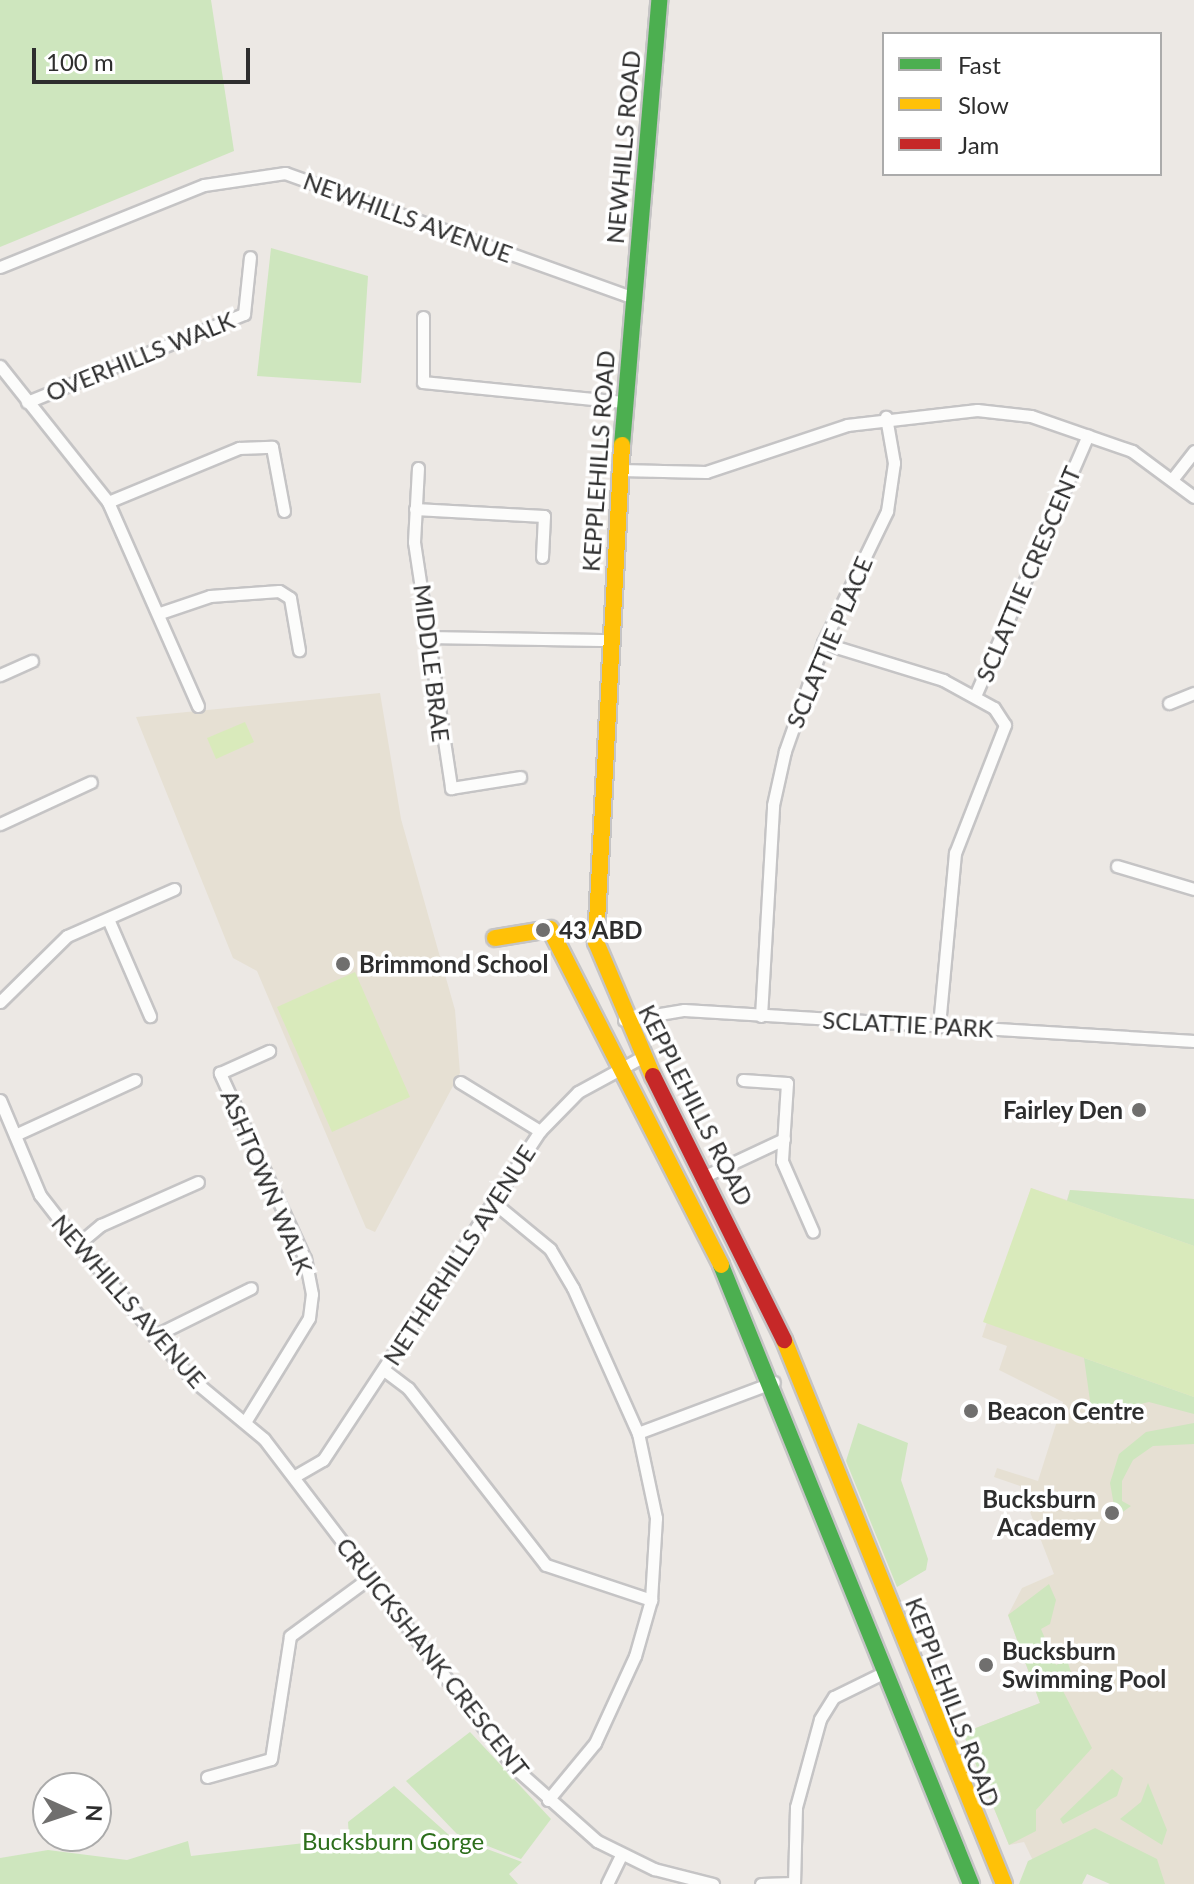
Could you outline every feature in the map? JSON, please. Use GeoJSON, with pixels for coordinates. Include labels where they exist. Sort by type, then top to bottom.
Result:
{"type":"FeatureCollection","features":[{"type":"Feature","properties":{"kind":"street","name":"NEWHILLS ROAD"},"geometry":{"type":"LineString","coordinates":[[634,298],[659,0]]}},
{"type":"Feature","properties":{"kind":"street","name":"NEWHILLS AVENUE"},"geometry":{"type":"LineString","coordinates":[[0,267],[204,185],[285,173],[634,298]]}},
{"type":"Feature","properties":{"kind":"street","name":"OVERHILLS WALK"},"geometry":{"type":"LineString","coordinates":[[27,402],[244,314],[250,257]]}},
{"type":"Feature","properties":{"kind":"street","name":"KEPPLEHILLS ROAD"},"geometry":{"type":"LineString","coordinates":[[634,298],[620,470],[595,929],[624,1020],[707,1175],[814,1411],[1004,1884]]}},
{"type":"Feature","properties":{"kind":"street"},"geometry":{"type":"LineString","coordinates":[[423,317],[419,377],[431,385],[625,402]]}},
{"type":"Feature","properties":{"kind":"street"},"geometry":{"type":"LineString","coordinates":[[0,366],[108,502],[160,613],[198,706]]}},
{"type":"Feature","properties":{"kind":"street"},"geometry":{"type":"LineString","coordinates":[[620,470],[706,472],[886,417],[1005,412],[1088,435],[1174,477],[1194,497]]}},
{"type":"Feature","properties":{"kind":"street","name":"SCLATTIE PLACE"},"geometry":{"type":"LineString","coordinates":[[761,1016],[773,805],[798,702],[890,500],[894,463],[886,417]]}},
{"type":"Feature","properties":{"kind":"street","name":"SCLATTIE CRESCENT"},"geometry":{"type":"LineString","coordinates":[[939,1026],[955,853],[1006,735],[1001,717],[975,696],[1088,435]]}},
{"type":"Feature","properties":{"kind":"street"},"geometry":{"type":"LineString","coordinates":[[108,502],[239,448],[272,447],[284,511]]}},
{"type":"Feature","properties":{"kind":"street"},"geometry":{"type":"LineString","coordinates":[[1174,477],[1194,451]]}},
{"type":"Feature","properties":{"kind":"street","name":"MIDDLE BRAE"},"geometry":{"type":"LineString","coordinates":[[418,468],[415,509],[451,788],[520,777]]}},
{"type":"Feature","properties":{"kind":"street"},"geometry":{"type":"LineString","coordinates":[[415,509],[544,516],[542,557]]}},
{"type":"Feature","properties":{"kind":"street"},"geometry":{"type":"LineString","coordinates":[[160,613],[210,596],[279,591],[290,598],[299,650]]}},
{"type":"Feature","properties":{"kind":"street"},"geometry":{"type":"LineString","coordinates":[[432,637],[610,640]]}},
{"type":"Feature","properties":{"kind":"street"},"geometry":{"type":"LineString","coordinates":[[823,643],[975,696]]}},
{"type":"Feature","properties":{"kind":"street"},"geometry":{"type":"LineString","coordinates":[[0,675],[32,661]]}},
{"type":"Feature","properties":{"kind":"street"},"geometry":{"type":"LineString","coordinates":[[1169,703],[1194,693]]}},
{"type":"Feature","properties":{"kind":"street"},"geometry":{"type":"LineString","coordinates":[[0,824],[91,782]]}},
{"type":"Feature","properties":{"kind":"street"},"geometry":{"type":"LineString","coordinates":[[1117,866],[1194,889]]}},
{"type":"Feature","properties":{"kind":"street"},"geometry":{"type":"LineString","coordinates":[[0,1002],[67,936],[174,889]]}},
{"type":"Feature","properties":{"kind":"street"},"geometry":{"type":"LineString","coordinates":[[108,919],[150,1016]]}},
{"type":"Feature","properties":{"kind":"street","name":"KEPPLEHILLS ROAD"},"geometry":{"type":"LineString","coordinates":[[495,938],[550,929],[732,1280],[774,1382],[883,1673],[971,1884]]}},
{"type":"Feature","properties":{"kind":"street","name":"SCLATTIE PARK"},"geometry":{"type":"LineString","coordinates":[[624,1020],[668,1009],[1194,1041]]}},
{"type":"Feature","properties":{"kind":"street","name":"ASHTOWN WALK"},"geometry":{"type":"LineString","coordinates":[[245,1422],[309,1318],[312,1294],[305,1259],[220,1073],[269,1051]]}},
{"type":"Feature","properties":{"kind":"street","name":"NETHERHILLS AVENUE"},"geometry":{"type":"LineString","coordinates":[[295,1476],[323,1460],[540,1131],[578,1092],[644,1056]]}},
{"type":"Feature","properties":{"kind":"street"},"geometry":{"type":"LineString","coordinates":[[15,1135],[135,1080]]}},
{"type":"Feature","properties":{"kind":"street"},"geometry":{"type":"LineString","coordinates":[[743,1080],[787,1083],[782,1161],[813,1232]]}},
{"type":"Feature","properties":{"kind":"street"},"geometry":{"type":"LineString","coordinates":[[460,1082],[540,1131]]}},
{"type":"Feature","properties":{"kind":"street","name":"NEWHILLS AVENUE"},"geometry":{"type":"LineString","coordinates":[[0,1100],[40,1195],[78,1244],[154,1336],[245,1422],[295,1476]]}},
{"type":"Feature","properties":{"kind":"street"},"geometry":{"type":"LineString","coordinates":[[707,1175],[784,1139]]}},
{"type":"Feature","properties":{"kind":"street"},"geometry":{"type":"LineString","coordinates":[[78,1244],[101,1225],[198,1182]]}},
{"type":"Feature","properties":{"kind":"street"},"geometry":{"type":"LineString","coordinates":[[493,1202],[550,1249],[638,1433],[656,1518],[651,1600],[600,1734],[548,1800]]}},
{"type":"Feature","properties":{"kind":"street"},"geometry":{"type":"LineString","coordinates":[[154,1336],[251,1288]]}},
{"type":"Feature","properties":{"kind":"street"},"geometry":{"type":"LineString","coordinates":[[384,1370],[408,1388],[546,1565],[651,1600]]}},
{"type":"Feature","properties":{"kind":"street"},"geometry":{"type":"LineString","coordinates":[[638,1433],[774,1382]]}},
{"type":"Feature","properties":{"kind":"street","name":"CRUICKSHANK CRESCENT"},"geometry":{"type":"LineString","coordinates":[[295,1476],[485,1732],[548,1800],[621,1855],[713,1884]]}},
{"type":"Feature","properties":{"kind":"street"},"geometry":{"type":"LineString","coordinates":[[207,1777],[271,1759],[290,1636],[369,1578]]}},
{"type":"Feature","properties":{"kind":"street"},"geometry":{"type":"LineString","coordinates":[[761,1884],[794,1884],[796,1807],[820,1719],[834,1697],[883,1673]]}},
{"type":"Feature","properties":{"kind":"street"},"geometry":{"type":"LineString","coordinates":[[607,1884],[621,1855]]}},
{"type":"Feature","properties":{"kind":"shaded area","name":"Brimmond School"},"geometry":{"type":"Polygon","coordinates":[[[380,693],[401,819],[455,1010],[460,1073],[375,1232],[366,1228],[257,971],[233,958],[136,717],[380,693]]]}},
{"type":"Feature","properties":{"kind":"shaded area","name":"Bucksburn Academy"},"geometry":{"type":"Polygon","coordinates":[[[1031,1188],[1067,1200],[1070,1190],[1194,1199],[1194,1884],[1144,1884],[1085,1859],[1038,1871],[1024,1842],[1009,1845],[963,1733],[1040,1703],[1008,1615],[1022,1588],[1054,1574],[1020,1486],[994,1477],[997,1468],[1038,1481],[1063,1402],[999,1370],[1007,1346],[982,1337],[1031,1188]]]}},
{"type":"Feature","properties":{"kind":"green space"},"geometry":{"type":"Polygon","coordinates":[[[0,0],[211,0],[234,151],[0,247],[0,0]]]}},
{"type":"Feature","properties":{"kind":"green space"},"geometry":{"type":"Polygon","coordinates":[[[271,248],[368,276],[361,383],[257,376],[271,248]]]}},
{"type":"Feature","properties":{"kind":"green space"},"geometry":{"type":"Polygon","coordinates":[[[245,722],[254,742],[216,759],[207,738],[245,722]]]}},
{"type":"Feature","properties":{"kind":"green space"},"geometry":{"type":"Polygon","coordinates":[[[355,972],[410,1097],[332,1132],[277,1007],[355,972]]]}},
{"type":"Feature","properties":{"kind":"green space"},"geometry":{"type":"Polygon","coordinates":[[[1031,1188],[1194,1246],[1194,1397],[983,1322],[1031,1188]]]}},
{"type":"Feature","properties":{"kind":"green space"},"geometry":{"type":"Polygon","coordinates":[[[1070,1190],[1194,1199],[1194,1246],[1067,1201],[1070,1190]]]}},
{"type":"Feature","properties":{"kind":"green space"},"geometry":{"type":"Polygon","coordinates":[[[1084,1358],[1194,1397],[1194,1414],[1149,1402],[1092,1415],[1084,1358]]]}},
{"type":"Feature","properties":{"kind":"green space"},"geometry":{"type":"Polygon","coordinates":[[[858,1423],[908,1443],[901,1480],[928,1559],[926,1570],[897,1587],[846,1461],[858,1423]]]}},
{"type":"Feature","properties":{"kind":"green space"},"geometry":{"type":"Polygon","coordinates":[[[1194,1423],[1194,1444],[1153,1446],[1133,1460],[1122,1481],[1122,1501],[1131,1506],[1116,1517],[1110,1483],[1119,1454],[1146,1432],[1194,1423]]]}},
{"type":"Feature","properties":{"kind":"green space"},"geometry":{"type":"Polygon","coordinates":[[[1049,1584],[1056,1600],[1050,1624],[1041,1629],[1056,1665],[1067,1660],[1073,1678],[1060,1685],[1092,1748],[1036,1810],[1036,1831],[1009,1845],[963,1733],[1040,1703],[1008,1615],[1049,1584]]]}},
{"type":"Feature","properties":{"kind":"green space"},"geometry":{"type":"Polygon","coordinates":[[[470,1732],[551,1819],[521,1859],[457,1834],[406,1781],[470,1732]]]}},
{"type":"Feature","properties":{"kind":"green space"},"geometry":{"type":"Polygon","coordinates":[[[1112,1769],[1123,1778],[1117,1796],[1063,1824],[1060,1819],[1112,1769]]]}},
{"type":"Feature","properties":{"kind":"green space"},"geometry":{"type":"Polygon","coordinates":[[[1148,1783],[1167,1830],[1162,1845],[1120,1819],[1141,1802],[1148,1783]]]}},
{"type":"Feature","properties":{"kind":"green space","name":"Bucksburn Gorge"},"geometry":{"type":"Polygon","coordinates":[[[394,1786],[449,1835],[522,1862],[509,1874],[518,1884],[0,1884],[0,1858],[36,1852],[64,1852],[127,1860],[188,1841],[191,1856],[349,1838],[348,1822],[394,1786]]]}},
{"type":"Feature","properties":{"kind":"green space"},"geometry":{"type":"Polygon","coordinates":[[[1095,1828],[1157,1859],[1165,1884],[1110,1884],[1087,1874],[1082,1884],[1019,1884],[1028,1861],[1095,1828]]]}},
{"type":"Feature","properties":{"kind":"traffic: fast"},"geometry":{"type":"LineString","coordinates":[[622,445],[659,0]]}},
{"type":"Feature","properties":{"kind":"traffic: fast"},"geometry":{"type":"LineString","coordinates":[[721,1265],[971,1884]]}},
{"type":"Feature","properties":{"kind":"traffic: slow"},"geometry":{"type":"LineString","coordinates":[[622,445],[596,942],[653,1076]]}},
{"type":"Feature","properties":{"kind":"traffic: slow"},"geometry":{"type":"LineString","coordinates":[[495,938],[550,929],[721,1265]]}},
{"type":"Feature","properties":{"kind":"traffic: slow"},"geometry":{"type":"LineString","coordinates":[[784,1340],[1004,1884]]}},
{"type":"Feature","properties":{"kind":"traffic: jam"},"geometry":{"type":"LineString","coordinates":[[653,1076],[784,1340]]}},
{"type":"Feature","properties":{"kind":"place","name":"43 ABD"},"geometry":{"type":"Point","coordinates":[543,930]}},
{"type":"Feature","properties":{"kind":"place","name":"Brimmond School"},"geometry":{"type":"Point","coordinates":[343,964]}},
{"type":"Feature","properties":{"kind":"place","name":"Fairley Den"},"geometry":{"type":"Point","coordinates":[1139,1110]}},
{"type":"Feature","properties":{"kind":"place","name":"Beacon Centre"},"geometry":{"type":"Point","coordinates":[971,1411]}},
{"type":"Feature","properties":{"kind":"place","name":"Bucksburn Academy"},"geometry":{"type":"Point","coordinates":[1112,1513]}},
{"type":"Feature","properties":{"kind":"place","name":"Bucksburn Swimming Pool"},"geometry":{"type":"Point","coordinates":[986,1665]}}]}
